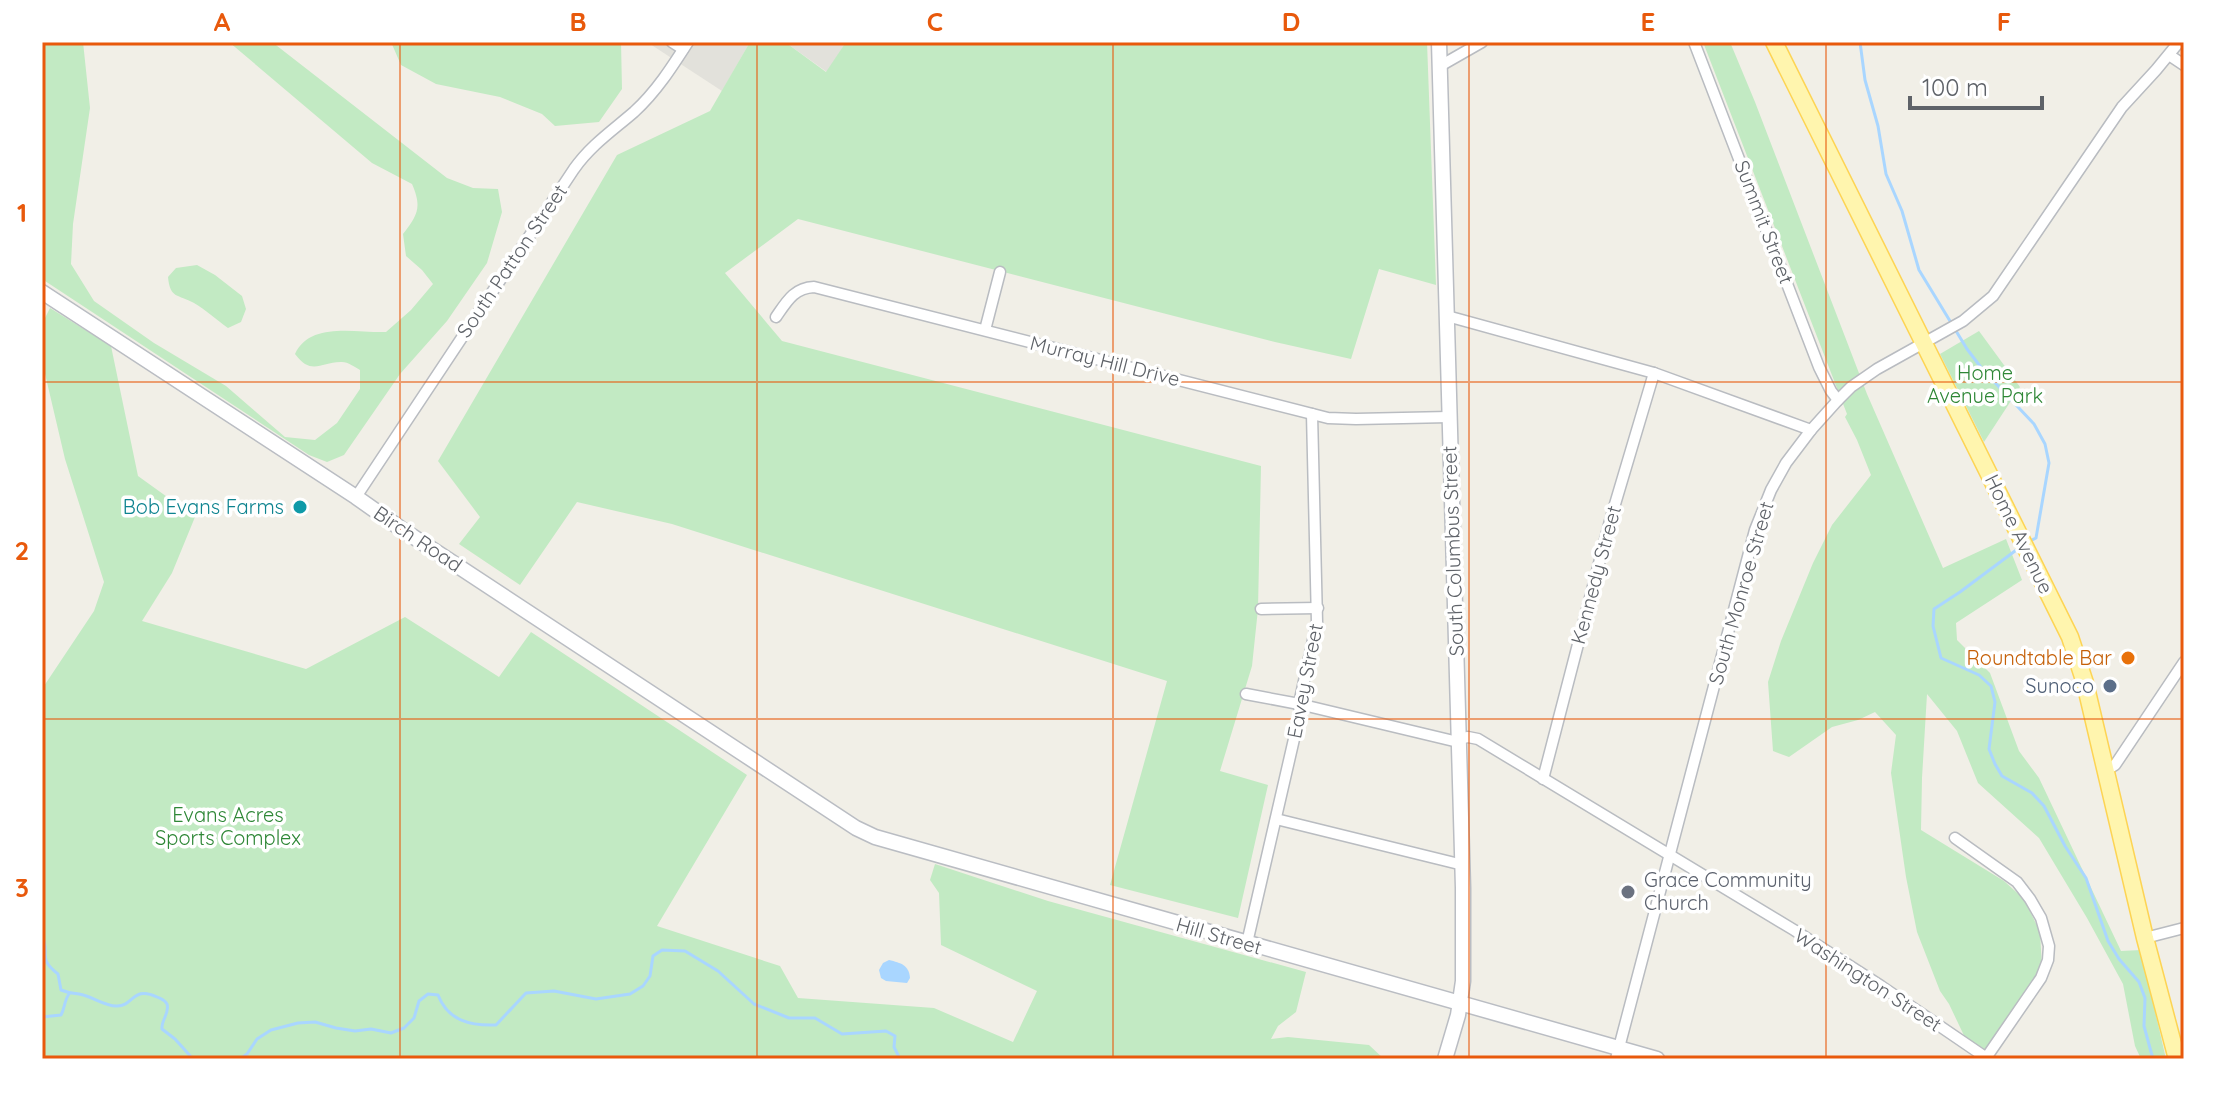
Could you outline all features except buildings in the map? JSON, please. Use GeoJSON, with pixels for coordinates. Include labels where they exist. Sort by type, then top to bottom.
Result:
{"type":"FeatureCollection","features":[{"type":"Feature","properties":{"kind":"main road","name":"Home Avenue"},"geometry":{"type":"LineString","coordinates":[[1774,42],[2063,622],[2079,663],[2177,1059]]}},
{"type":"Feature","properties":{"kind":"street"},"geometry":{"type":"LineString","coordinates":[[672,42],[685,46]]}},
{"type":"Feature","properties":{"kind":"street","name":"South Columbus Street"},"geometry":{"type":"LineString","coordinates":[[1439,42],[1463,865],[1463,981],[1445,1059]]}},
{"type":"Feature","properties":{"kind":"street"},"geometry":{"type":"LineString","coordinates":[[1440,66],[1482,42]]}},
{"type":"Feature","properties":{"kind":"street","name":"Summit Street"},"geometry":{"type":"LineString","coordinates":[[1694,42],[1819,367],[1838,400]]}},
{"type":"Feature","properties":{"kind":"street","name":"South Monroe Street"},"geometry":{"type":"LineString","coordinates":[[1618,1054],[1755,530],[1777,478],[1811,430],[1838,400],[1867,376],[1979,310],[2000,288],[2122,107],[2179,42]]}},
{"type":"Feature","properties":{"kind":"street","name":"South Patton Street"},"geometry":{"type":"LineString","coordinates":[[356,497],[584,155],[649,96],[685,46]]}},
{"type":"Feature","properties":{"kind":"street"},"geometry":{"type":"LineString","coordinates":[[2169,55],[2184,65]]}},
{"type":"Feature","properties":{"kind":"street"},"geometry":{"type":"LineString","coordinates":[[985,330],[1000,272]]}},
{"type":"Feature","properties":{"kind":"street","name":"Murray Hill Drive"},"geometry":{"type":"LineString","coordinates":[[776,317],[794,293],[814,287],[1328,418],[1449,417]]}},
{"type":"Feature","properties":{"kind":"street","name":"Birch Road"},"geometry":{"type":"LineString","coordinates":[[42,292],[793,786]]}},
{"type":"Feature","properties":{"kind":"street"},"geometry":{"type":"LineString","coordinates":[[1447,316],[1654,373],[1811,430]]}},
{"type":"Feature","properties":{"kind":"street","name":"Kennedy Street"},"geometry":{"type":"LineString","coordinates":[[1543,779],[1610,521],[1654,373]]}},
{"type":"Feature","properties":{"kind":"street","name":"Eavey Street"},"geometry":{"type":"LineString","coordinates":[[1247,943],[1300,713],[1299,704],[1318,608],[1312,414]]}},
{"type":"Feature","properties":{"kind":"street"},"geometry":{"type":"LineString","coordinates":[[1261,609],[1318,608]]}},
{"type":"Feature","properties":{"kind":"street"},"geometry":{"type":"LineString","coordinates":[[2105,771],[2115,765],[2184,662]]}},
{"type":"Feature","properties":{"kind":"street","name":"Washington Street"},"geometry":{"type":"LineString","coordinates":[[1246,694],[1458,741],[1468,737],[1478,739],[1881,986],[1987,1058]]}},
{"type":"Feature","properties":{"kind":"street","name":"Hill Street"},"geometry":{"type":"LineString","coordinates":[[793,786],[856,828],[887,842],[1460,1004],[1618,1054],[1657,1059]]}},
{"type":"Feature","properties":{"kind":"street"},"geometry":{"type":"LineString","coordinates":[[1276,819],[1463,865]]}},
{"type":"Feature","properties":{"kind":"street"},"geometry":{"type":"LineString","coordinates":[[1955,838],[2017,882],[2041,918],[2049,946],[2046,969],[1987,1058]]}},
{"type":"Feature","properties":{"kind":"street"},"geometry":{"type":"LineString","coordinates":[[2145,938],[2184,928]]}},
{"type":"Feature","properties":{"kind":"shaded area"},"geometry":{"type":"Polygon","coordinates":[[[647,42],[750,42],[722,91],[647,42]]]}},
{"type":"Feature","properties":{"kind":"shaded area"},"geometry":{"type":"Polygon","coordinates":[[[785,42],[846,42],[827,72],[785,42]]]}},
{"type":"Feature","properties":{"kind":"green space"},"geometry":{"type":"Polygon","coordinates":[[[42,42],[83,42],[90,108],[73,224],[71,264],[94,301],[154,343],[226,386],[285,437],[315,440],[337,423],[360,389],[360,370],[344,362],[307,365],[295,354],[302,344],[311,337],[335,331],[386,332],[411,310],[433,284],[406,256],[403,234],[418,205],[412,184],[372,163],[229,42],[272,42],[447,178],[473,188],[498,189],[502,212],[487,263],[447,321],[400,374],[344,455],[327,462],[309,455],[42,279],[42,42]]]}},
{"type":"Feature","properties":{"kind":"green space"},"geometry":{"type":"Polygon","coordinates":[[[391,42],[621,42],[622,89],[599,122],[555,126],[542,114],[500,97],[436,84],[401,65],[391,42]]]}},
{"type":"Feature","properties":{"kind":"green space"},"geometry":{"type":"Polygon","coordinates":[[[750,42],[785,42],[826,72],[846,42],[1427,42],[1436,285],[1379,269],[1351,359],[798,219],[725,273],[782,341],[1261,466],[1258,609],[1252,666],[1220,771],[1268,785],[1238,918],[1110,885],[1167,681],[672,524],[577,502],[520,585],[459,544],[480,517],[438,461],[617,155],[710,111],[750,42]]]}},
{"type":"Feature","properties":{"kind":"green space"},"geometry":{"type":"Polygon","coordinates":[[[1703,42],[1730,42],[1867,394],[1943,568],[2006,539],[2022,580],[1956,623],[1957,640],[1990,673],[2019,751],[2039,778],[2121,951],[2141,950],[2166,1059],[2141,1059],[2135,1046],[2123,984],[2087,918],[2039,838],[1978,783],[1957,731],[1927,694],[1921,830],[2004,881],[2024,899],[2040,932],[2042,968],[1990,1059],[1969,1046],[1940,991],[1917,932],[1891,773],[1896,735],[1875,712],[1832,727],[1789,757],[1773,751],[1768,682],[1781,641],[1832,525],[1871,475],[1845,417],[1847,414],[1703,42]]]}},
{"type":"Feature","properties":{"kind":"green space"},"geometry":{"type":"Polygon","coordinates":[[[197,265],[242,296],[246,309],[241,322],[228,328],[198,306],[173,293],[168,277],[176,268],[197,265]]]}},
{"type":"Feature","properties":{"kind":"green space","name":"Evans Acres Sports Complex"},"geometry":{"type":"Polygon","coordinates":[[[50,308],[111,346],[138,476],[195,517],[172,573],[142,621],[306,669],[405,617],[499,677],[531,632],[747,775],[657,926],[780,966],[798,998],[934,1008],[1013,1042],[1037,991],[941,945],[939,893],[930,880],[935,864],[1048,901],[1306,972],[1296,1012],[1278,1026],[1271,1039],[1288,1037],[1369,1045],[1384,1059],[42,1059],[42,689],[94,611],[104,582],[65,459],[42,361],[42,324],[50,308]]]}},
{"type":"Feature","properties":{"kind":"green space","name":"Home Avenue Park"},"geometry":{"type":"Polygon","coordinates":[[[1979,331],[2020,387],[1984,442],[1940,354],[1979,331]]]}},
{"type":"Feature","properties":{"kind":"water"},"geometry":{"type":"Polygon","coordinates":[[[889,960],[906,967],[910,978],[907,983],[881,978],[879,970],[889,960]]]}},
{"type":"Feature","properties":{"kind":"waterway"},"geometry":{"type":"LineString","coordinates":[[1860,42],[1865,80],[1878,126],[1886,174],[1902,211],[1919,270],[1967,349],[2034,424],[2045,444],[2049,463],[2036,538],[2028,542]]}},
{"type":"Feature","properties":{"kind":"waterway"},"geometry":{"type":"LineString","coordinates":[[2019,548],[1934,609],[1933,626],[1941,658],[1979,675],[1991,686],[1995,702],[1989,749],[1995,764],[2002,776],[2032,793],[2044,806],[2086,878],[2108,941],[2139,982],[2145,998],[2144,1026],[2153,1059]]}},
{"type":"Feature","properties":{"kind":"waterway"},"geometry":{"type":"LineString","coordinates":[[42,936],[47,963],[58,974],[61,990],[116,1006],[143,993],[162,999],[168,1007],[162,1029],[193,1059]]}},
{"type":"Feature","properties":{"kind":"waterway"},"geometry":{"type":"LineString","coordinates":[[240,1059],[257,1039],[271,1030],[298,1023],[315,1022],[355,1031],[371,1029],[391,1033],[404,1028],[414,1018],[419,1001],[428,994],[438,995],[448,1011],[461,1020],[487,1025],[496,1025],[526,993],[554,991],[596,999],[630,994],[643,986],[650,976],[653,956],[662,950],[685,951],[718,971],[754,1004],[789,1018],[815,1018],[842,1034],[886,1031],[895,1036],[894,1047],[900,1059]]}},
{"type":"Feature","properties":{"kind":"waterway"},"geometry":{"type":"LineString","coordinates":[[42,1017],[61,1015],[69,994]]}},
{"type":"Feature","properties":{"kind":"place","name":"Bob Evans Farms"},"geometry":{"type":"Point","coordinates":[300,507]}},
{"type":"Feature","properties":{"kind":"place","name":"Roundtable Bar"},"geometry":{"type":"Point","coordinates":[2128,658]}},
{"type":"Feature","properties":{"kind":"place","name":"Sunoco"},"geometry":{"type":"Point","coordinates":[2110,686]}},
{"type":"Feature","properties":{"kind":"place","name":"Grace Community Church"},"geometry":{"type":"Point","coordinates":[1628,892]}}]}
